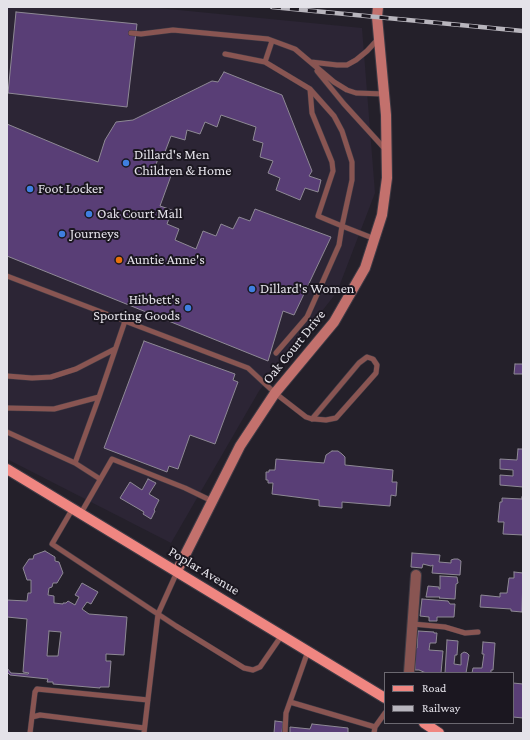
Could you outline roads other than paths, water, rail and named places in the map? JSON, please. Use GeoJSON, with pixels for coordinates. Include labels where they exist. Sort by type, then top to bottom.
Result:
{"type":"FeatureCollection","features":[{"type":"Feature","properties":{"kind":"main road","name":"Poplar Avenue"},"geometry":{"type":"LineString","coordinates":[[7,469],[384,697]]}},
{"type":"Feature","properties":{"kind":"main road"},"geometry":{"type":"LineString","coordinates":[[426,724],[439,733]]}},
{"type":"Feature","properties":{"kind":"street","name":"Oak Court Drive"},"geometry":{"type":"LineString","coordinates":[[177,571],[240,446],[275,393],[334,322],[365,268],[382,215],[388,178],[384,94],[377,17],[378,7]]}},
{"type":"Feature","properties":{"kind":"street"},"geometry":{"type":"LineString","coordinates":[[409,672],[416,575]]}},
{"type":"Feature","properties":{"kind":"lane"},"geometry":{"type":"LineString","coordinates":[[130,33],[141,34],[173,30],[272,41],[295,49],[334,82],[347,90],[356,93],[384,94]]}},
{"type":"Feature","properties":{"kind":"lane"},"geometry":{"type":"LineString","coordinates":[[310,62],[347,65],[362,56],[379,38]]}},
{"type":"Feature","properties":{"kind":"lane"},"geometry":{"type":"LineString","coordinates":[[265,62],[272,41]]}},
{"type":"Feature","properties":{"kind":"lane"},"geometry":{"type":"LineString","coordinates":[[225,54],[265,62],[310,89],[334,116],[342,131],[352,162],[352,180],[339,245],[307,317],[276,353]]}},
{"type":"Feature","properties":{"kind":"lane"},"geometry":{"type":"LineString","coordinates":[[310,62],[325,82],[387,150]]}},
{"type":"Feature","properties":{"kind":"lane"},"geometry":{"type":"LineString","coordinates":[[310,89],[312,113],[332,162],[333,170],[318,216],[374,239]]}},
{"type":"Feature","properties":{"kind":"lane"},"geometry":{"type":"LineString","coordinates":[[7,276],[248,368],[275,393],[306,417],[312,419],[326,420],[336,418],[376,372],[377,365],[373,359],[367,357],[359,363],[312,419]]}},
{"type":"Feature","properties":{"kind":"lane"},"geometry":{"type":"LineString","coordinates":[[76,463],[125,321]]}},
{"type":"Feature","properties":{"kind":"lane"},"geometry":{"type":"LineString","coordinates":[[7,376],[32,378],[51,377],[76,369],[115,349]]}},
{"type":"Feature","properties":{"kind":"lane"},"geometry":{"type":"LineString","coordinates":[[7,408],[54,409],[99,397]]}},
{"type":"Feature","properties":{"kind":"lane"},"geometry":{"type":"LineString","coordinates":[[7,432],[76,463],[100,479]]}},
{"type":"Feature","properties":{"kind":"lane"},"geometry":{"type":"LineString","coordinates":[[212,501],[185,488],[112,459],[100,479],[52,544],[158,614],[244,668],[253,670],[260,667],[282,635]]}},
{"type":"Feature","properties":{"kind":"lane"},"geometry":{"type":"LineString","coordinates":[[32,718],[40,715],[144,730],[158,614],[177,571]]}},
{"type":"Feature","properties":{"kind":"lane"},"geometry":{"type":"LineString","coordinates":[[413,624],[445,627],[465,632],[478,632]]}},
{"type":"Feature","properties":{"kind":"lane"},"geometry":{"type":"LineString","coordinates":[[284,733],[286,713],[308,650]]}},
{"type":"Feature","properties":{"kind":"lane"},"geometry":{"type":"LineString","coordinates":[[30,733],[35,692],[37,689],[148,700]]}},
{"type":"Feature","properties":{"kind":"lane"},"geometry":{"type":"LineString","coordinates":[[290,702],[375,726]]}},
{"type":"Feature","properties":{"kind":"lane"},"geometry":{"type":"LineString","coordinates":[[374,733],[375,726],[384,714]]}},
{"type":"Feature","properties":{"kind":"railway"},"geometry":{"type":"LineString","coordinates":[[272,7],[523,31]]}},
{"type":"Feature","properties":{"kind":"place","name":"Dillard's Men Children & Home"},"geometry":{"type":"Point","coordinates":[126,163]}},
{"type":"Feature","properties":{"kind":"place","name":"Foot Locker"},"geometry":{"type":"Point","coordinates":[30,189]}},
{"type":"Feature","properties":{"kind":"place","name":"Oak Court Mall"},"geometry":{"type":"Point","coordinates":[89,214]}},
{"type":"Feature","properties":{"kind":"place","name":"Journeys"},"geometry":{"type":"Point","coordinates":[62,234]}},
{"type":"Feature","properties":{"kind":"place","name":"Auntie Anne's"},"geometry":{"type":"Point","coordinates":[119,260]}},
{"type":"Feature","properties":{"kind":"place","name":"Dillard's Women"},"geometry":{"type":"Point","coordinates":[252,289]}},
{"type":"Feature","properties":{"kind":"place","name":"Hibbett's Sporting Goods"},"geometry":{"type":"Point","coordinates":[188,308]}}]}
